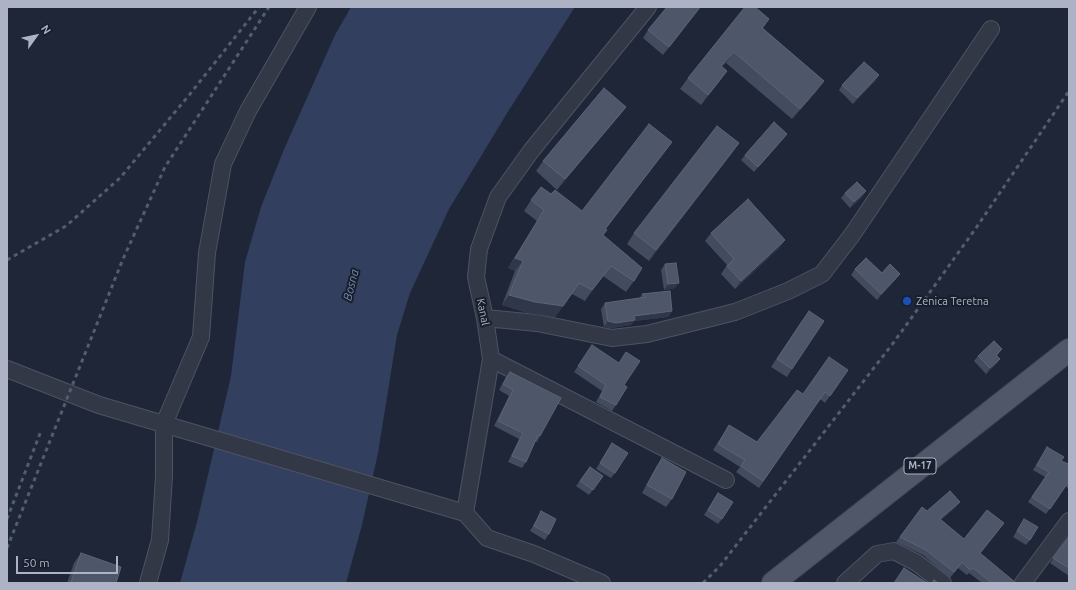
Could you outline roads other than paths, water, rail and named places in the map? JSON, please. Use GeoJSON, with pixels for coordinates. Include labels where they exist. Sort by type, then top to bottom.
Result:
{"type":"FeatureCollection","features":[{"type":"Feature","properties":{"kind":"main road","name":"M-17"},"geometry":{"type":"LineString","coordinates":[[773,583],[1069,350]]}},
{"type":"Feature","properties":{"kind":"street"},"geometry":{"type":"LineString","coordinates":[[148,583],[160,540],[164,476],[164,424],[201,337],[207,253],[223,164],[248,111],[308,7]]}},
{"type":"Feature","properties":{"kind":"street","name":"Kanal"},"geometry":{"type":"LineString","coordinates":[[465,513],[491,359],[485,318],[476,277],[479,249],[498,197],[531,151],[648,7]]}},
{"type":"Feature","properties":{"kind":"street"},"geometry":{"type":"LineString","coordinates":[[485,318],[537,323],[612,338],[647,334],[735,312],[788,291],[822,274],[852,235],[991,29]]}},
{"type":"Feature","properties":{"kind":"street"},"geometry":{"type":"LineString","coordinates":[[491,359],[726,480]]}},
{"type":"Feature","properties":{"kind":"street"},"geometry":{"type":"LineString","coordinates":[[7,369],[99,405],[439,504],[465,513],[487,538],[534,554],[602,583]]}},
{"type":"Feature","properties":{"kind":"street"},"geometry":{"type":"LineString","coordinates":[[1023,583],[1069,521]]}},
{"type":"Feature","properties":{"kind":"street"},"geometry":{"type":"LineString","coordinates":[[845,583],[877,554],[894,551],[917,563],[943,583]]}},
{"type":"Feature","properties":{"kind":"water","name":"Bosna"},"geometry":{"type":"Polygon","coordinates":[[[351,7],[575,7],[509,110],[449,209],[410,293],[397,335],[378,453],[362,525],[346,583],[180,583],[197,522],[231,376],[245,262],[261,207],[285,147],[335,35],[351,7]]]}},
{"type":"Feature","properties":{"kind":"railway"},"geometry":{"type":"LineString","coordinates":[[7,260],[66,226],[120,178],[190,94],[259,7]]}},
{"type":"Feature","properties":{"kind":"railway"},"geometry":{"type":"LineString","coordinates":[[7,548],[123,259],[165,167],[269,7]]}},
{"type":"Feature","properties":{"kind":"railway"},"geometry":{"type":"LineString","coordinates":[[703,583],[720,566],[894,342],[976,228],[1069,91]]}},
{"type":"Feature","properties":{"kind":"railway"},"geometry":{"type":"LineString","coordinates":[[7,519],[41,431]]}},
{"type":"Feature","properties":{"kind":"place","name":"Zenica Teretna"},"geometry":{"type":"Point","coordinates":[907,301]}}]}
